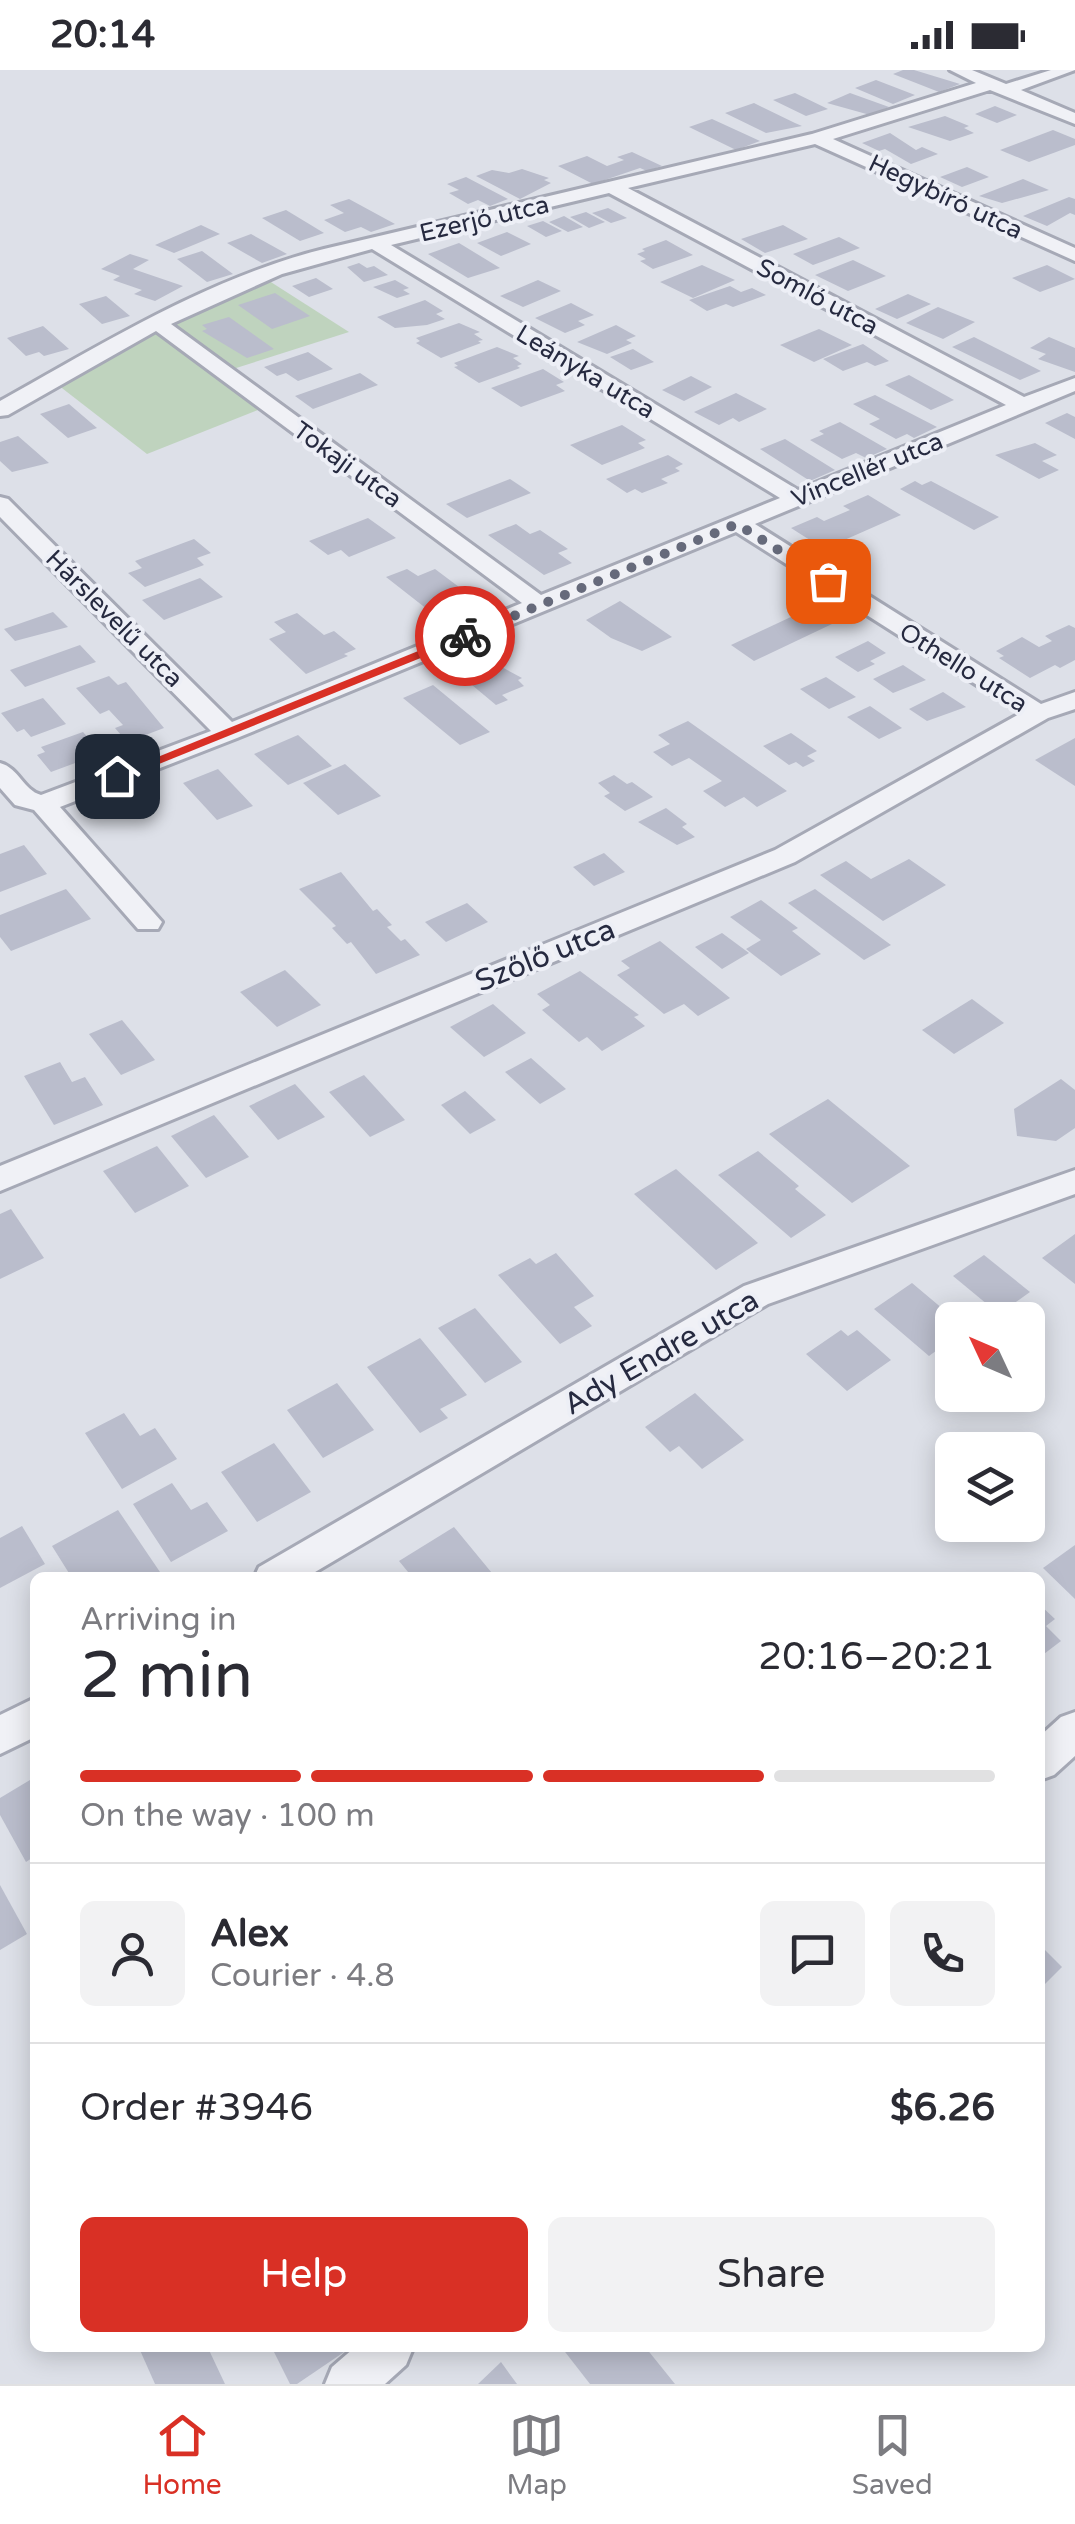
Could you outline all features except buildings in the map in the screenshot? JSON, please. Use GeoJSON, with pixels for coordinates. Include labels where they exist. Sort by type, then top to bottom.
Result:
{"type":"FeatureCollection","features":[{"type":"Feature","properties":{"kind":"street"},"geometry":{"type":"LineString","coordinates":[[958,70],[1075,119]]}},
{"type":"Feature","properties":{"kind":"street","name":"Ezerjó utca"},"geometry":{"type":"LineString","coordinates":[[0,410],[234,284],[320,253],[613,188],[1068,70]]}},
{"type":"Feature","properties":{"kind":"street","name":"Hegybíró utca"},"geometry":{"type":"LineString","coordinates":[[817,138],[1075,255]]}},
{"type":"Feature","properties":{"kind":"street","name":"Somló utca"},"geometry":{"type":"LineString","coordinates":[[613,188],[1023,405]]}},
{"type":"Feature","properties":{"kind":"street","name":"Leányka utca"},"geometry":{"type":"LineString","coordinates":[[376,243],[796,498]]}},
{"type":"Feature","properties":{"kind":"street","name":"Tokaji utca"},"geometry":{"type":"LineString","coordinates":[[158,323],[540,606]]}},
{"type":"Feature","properties":{"kind":"street","name":"Vincellér utca"},"geometry":{"type":"LineString","coordinates":[[43,804],[228,733],[1075,384]]}},
{"type":"Feature","properties":{"kind":"street","name":"Hárslevelű utca"},"geometry":{"type":"LineString","coordinates":[[0,504],[228,733]]}},
{"type":"Feature","properties":{"kind":"street","name":"Othello utca"},"geometry":{"type":"LineString","coordinates":[[737,524],[1040,713]]}},
{"type":"Feature","properties":{"kind":"street","name":"Szőlő utca"},"geometry":{"type":"LineString","coordinates":[[0,1179],[785,856],[1040,713],[1075,700]]}},
{"type":"Feature","properties":{"kind":"street"},"geometry":{"type":"LineString","coordinates":[[0,771],[24,798],[43,804],[148,922]]}},
{"type":"Feature","properties":{"kind":"street","name":"Ady Endre utca"},"geometry":{"type":"LineString","coordinates":[[282,1572],[756,1295],[1075,1182]]}},
{"type":"Feature","properties":{"kind":"street"},"geometry":{"type":"LineString","coordinates":[[0,1736],[30,1719]]}},
{"type":"Feature","properties":{"kind":"street"},"geometry":{"type":"LineString","coordinates":[[1045,1757],[1075,1730]]}},
{"type":"Feature","properties":{"kind":"street"},"geometry":{"type":"LineString","coordinates":[[349,2384],[385,2352]]}},
{"type":"Feature","properties":{"kind":"green space"},"geometry":{"type":"Polygon","coordinates":[[[263,277],[349,332],[233,369],[167,322],[263,277]]]}},
{"type":"Feature","properties":{"kind":"green space"},"geometry":{"type":"Polygon","coordinates":[[[157,328],[263,408],[147,454],[58,385],[157,328]]]}},
{"type":"Feature","properties":{"kind":"way so far"},"geometry":{"type":"LineString","coordinates":[[465,636],[737,524],[828,581]]}},
{"type":"Feature","properties":{"kind":"route"},"geometry":{"type":"LineString","coordinates":[[117,776],[465,636]]}}]}
